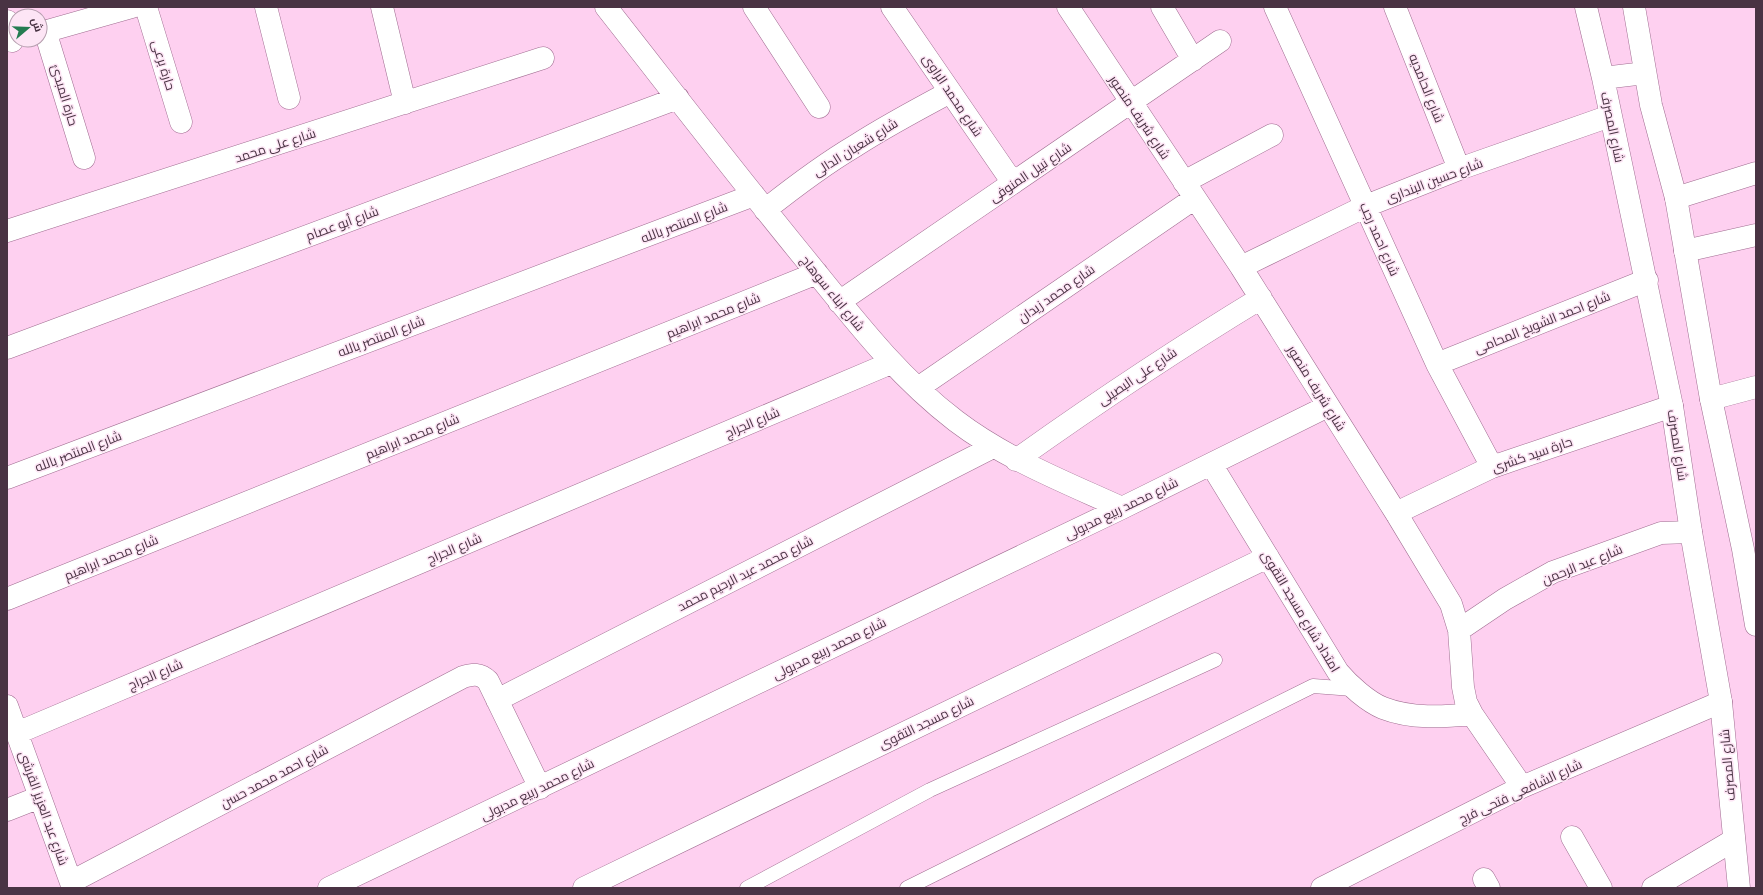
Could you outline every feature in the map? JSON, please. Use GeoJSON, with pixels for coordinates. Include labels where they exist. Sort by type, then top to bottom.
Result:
{"type":"FeatureCollection","features":[{"type":"Feature","properties":{"kind":"street"},"geometry":{"type":"LineString","coordinates":[[48,31],[132,7]]}},
{"type":"Feature","properties":{"kind":"street","name":"حارة برعى"},"geometry":{"type":"LineString","coordinates":[[146,7],[182,122]]}},
{"type":"Feature","properties":{"kind":"street"},"geometry":{"type":"LineString","coordinates":[[266,7],[289,98]]}},
{"type":"Feature","properties":{"kind":"street"},"geometry":{"type":"LineString","coordinates":[[382,7],[405,103]]}},
{"type":"Feature","properties":{"kind":"street","name":"شارع ابناء سوهاج"},"geometry":{"type":"LineString","coordinates":[[606,7],[839,302],[891,363],[956,421],[994,447],[1016,460],[1122,508]]}},
{"type":"Feature","properties":{"kind":"street"},"geometry":{"type":"LineString","coordinates":[[754,7],[819,108]]}},
{"type":"Feature","properties":{"kind":"street","name":"شارع محمد الراوى"},"geometry":{"type":"LineString","coordinates":[[892,7],[1013,183]]}},
{"type":"Feature","properties":{"kind":"street","name":"شارع شريف منصور"},"geometry":{"type":"LineString","coordinates":[[1068,7],[1261,298],[1396,513],[1451,604],[1459,630],[1463,687],[1466,702],[1472,714],[1522,787]]}},
{"type":"Feature","properties":{"kind":"street"},"geometry":{"type":"LineString","coordinates":[[1162,7],[1193,60]]}},
{"type":"Feature","properties":{"kind":"street","name":"شارع احمد رجب"},"geometry":{"type":"LineString","coordinates":[[1275,7],[1438,364],[1492,467]]}},
{"type":"Feature","properties":{"kind":"street","name":"شارع الحامديه"},"geometry":{"type":"LineString","coordinates":[[1395,7],[1459,169]]}},
{"type":"Feature","properties":{"kind":"street","name":"شارع المصرف"},"geometry":{"type":"LineString","coordinates":[[1586,7],[1672,406],[1691,532],[1721,702],[1739,888]]}},
{"type":"Feature","properties":{"kind":"street"},"geometry":{"type":"LineString","coordinates":[[1634,7],[1651,105],[1676,198],[1711,399],[1749,547],[1756,626]]}},
{"type":"Feature","properties":{"kind":"street","name":"شارع نبيل المنوفى"},"geometry":{"type":"LineString","coordinates":[[839,302],[1220,41]]}},
{"type":"Feature","properties":{"kind":"street","name":"حارة المبدئ"},"geometry":{"type":"LineString","coordinates":[[48,47],[84,158]]}},
{"type":"Feature","properties":{"kind":"street","name":"شارع على محمد"},"geometry":{"type":"LineString","coordinates":[[7,231],[543,58]]}},
{"type":"Feature","properties":{"kind":"street"},"geometry":{"type":"LineString","coordinates":[[1602,78],[1645,73]]}},
{"type":"Feature","properties":{"kind":"street","name":"شارع شعبان الدالى"},"geometry":{"type":"LineString","coordinates":[[760,202],[809,176],[854,146],[950,92]]}},
{"type":"Feature","properties":{"kind":"street","name":"شارع أبو عصام"},"geometry":{"type":"LineString","coordinates":[[7,348],[678,98]]}},
{"type":"Feature","properties":{"kind":"street","name":"شارع حسين البندارى"},"geometry":{"type":"LineString","coordinates":[[1241,268],[1366,206],[1459,169],[1610,116]]}},
{"type":"Feature","properties":{"kind":"street","name":"شارع محمد زيدان"},"geometry":{"type":"LineString","coordinates":[[918,388],[1189,190],[1272,135]]}},
{"type":"Feature","properties":{"kind":"street"},"geometry":{"type":"LineString","coordinates":[[1676,198],[1756,173]]}},
{"type":"Feature","properties":{"kind":"street","name":"شارع المنتصر بالله"},"geometry":{"type":"LineString","coordinates":[[7,478],[760,202]]}},
{"type":"Feature","properties":{"kind":"street"},"geometry":{"type":"LineString","coordinates":[[1685,251],[1756,235]]}},
{"type":"Feature","properties":{"kind":"street","name":"شارع محمد ابراهيم"},"geometry":{"type":"LineString","coordinates":[[7,599],[817,273]]}},
{"type":"Feature","properties":{"kind":"street","name":"شارع احمد الشويخ المحامى"},"geometry":{"type":"LineString","coordinates":[[1438,364],[1646,280]]}},
{"type":"Feature","properties":{"kind":"street","name":"شارع على البصيلى"},"geometry":{"type":"LineString","coordinates":[[1016,460],[1096,403],[1177,349],[1261,298]]}},
{"type":"Feature","properties":{"kind":"street","name":"شارع الجراج"},"geometry":{"type":"LineString","coordinates":[[17,733],[891,363]]}},
{"type":"Feature","properties":{"kind":"street"},"geometry":{"type":"LineString","coordinates":[[1711,399],[1756,387]]}},
{"type":"Feature","properties":{"kind":"street","name":"شارع محمد ربيع مدبولى"},"geometry":{"type":"LineString","coordinates":[[329,888],[1122,508],[1328,406]]}},
{"type":"Feature","properties":{"kind":"street","name":"حارة سيد كشرى"},"geometry":{"type":"LineString","coordinates":[[1396,513],[1492,467],[1672,406]]}},
{"type":"Feature","properties":{"kind":"street","name":"شارع محمد عبد الرحيم محمد"},"geometry":{"type":"LineString","coordinates":[[497,700],[994,447]]}},
{"type":"Feature","properties":{"kind":"street","name":"امتداد شارع مسجد التقوى"},"geometry":{"type":"LineString","coordinates":[[1211,464],[1338,672],[1353,688],[1383,708],[1412,715],[1442,717],[1472,714]]}},
{"type":"Feature","properties":{"kind":"street","name":"شارع عبد الرحمن"},"geometry":{"type":"LineString","coordinates":[[1459,630],[1504,599],[1553,572],[1660,533],[1691,532]]}},
{"type":"Feature","properties":{"kind":"street","name":"شارع مسجد التقوى"},"geometry":{"type":"LineString","coordinates":[[584,888],[1268,557]]}},
{"type":"Feature","properties":{"kind":"street","name":"شارع احمد محمد حسن"},"geometry":{"type":"LineString","coordinates":[[72,885],[463,677],[471,674],[478,674],[488,681],[497,700]]}},
{"type":"Feature","properties":{"kind":"street"},"geometry":{"type":"LineString","coordinates":[[497,700],[540,788]]}},
{"type":"Feature","properties":{"kind":"street","name":"شارع الشافعى فتحى فرج"},"geometry":{"type":"LineString","coordinates":[[1322,888],[1522,787],[1721,702]]}},
{"type":"Feature","properties":{"kind":"street","name":"شارع عبد العزيز القرشى"},"geometry":{"type":"LineString","coordinates":[[7,706],[72,885]]}},
{"type":"Feature","properties":{"kind":"street"},"geometry":{"type":"LineString","coordinates":[[7,810],[40,797]]}},
{"type":"Feature","properties":{"kind":"street"},"geometry":{"type":"LineString","coordinates":[[1572,837],[1601,888]]}},
{"type":"Feature","properties":{"kind":"street"},"geometry":{"type":"LineString","coordinates":[[1652,888],[1734,840]]}},
{"type":"Feature","properties":{"kind":"lane"},"geometry":{"type":"LineString","coordinates":[[746,888],[930,790],[1215,660]]}},
{"type":"Feature","properties":{"kind":"lane"},"geometry":{"type":"LineString","coordinates":[[907,888],[1313,686],[1353,688]]}}]}
